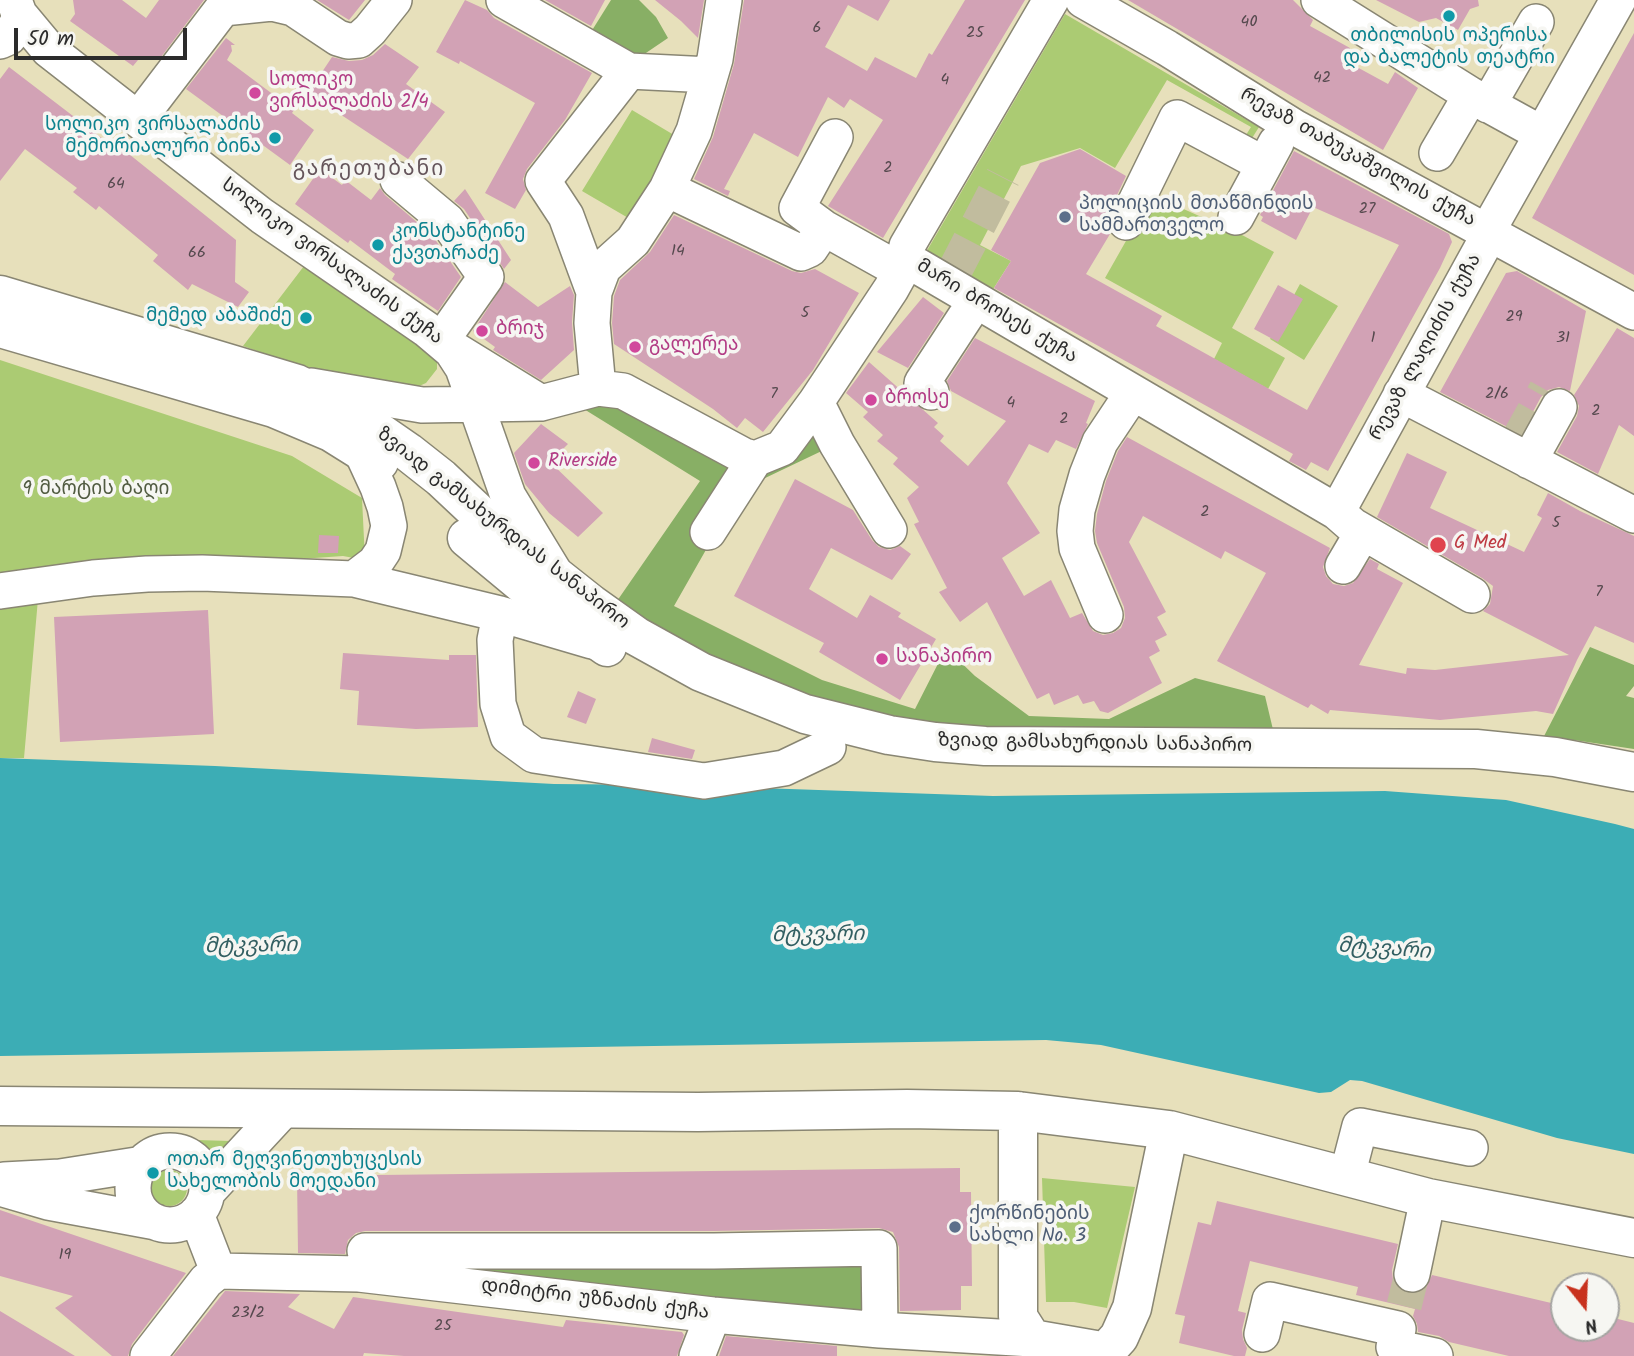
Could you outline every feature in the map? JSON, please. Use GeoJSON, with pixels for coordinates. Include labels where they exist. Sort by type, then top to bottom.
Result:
{"type":"FeatureCollection","features":[{"type":"Feature","properties":{"kind":"main road","name":"ზვიად გამსახურდიას სანაპირო"},"geometry":{"type":"LineString","coordinates":[[0,296],[297,384],[343,407],[408,452],[441,478],[490,524],[636,636],[701,672],[805,715],[889,735],[935,742],[1046,747],[1476,750],[1555,757],[1634,772]]}},
{"type":"Feature","properties":{"kind":"main road","name":"ზვიად გამსახურდიას სანაპირო"},"geometry":{"type":"LineString","coordinates":[[0,328],[274,408],[322,428],[360,448],[419,492],[507,572],[602,645],[690,692],[779,730],[828,747],[881,758],[970,768],[1038,772],[1475,774],[1557,780],[1634,796]]}},
{"type":"Feature","properties":{"kind":"main road"},"geometry":{"type":"LineString","coordinates":[[0,1106],[684,1112],[907,1109],[1018,1111],[1169,1130],[1428,1198],[1634,1238]]}},
{"type":"Feature","properties":{"kind":"main road"},"geometry":{"type":"LineString","coordinates":[[1018,1111],[1018,1317],[1048,1346]]}},
{"type":"Feature","properties":{"kind":"main road"},"geometry":{"type":"LineString","coordinates":[[1110,1355],[1132,1308],[1169,1130]]}},
{"type":"Feature","properties":{"kind":"main road","name":"დიმიტრი უზნაძის ქუჩა"},"geometry":{"type":"LineString","coordinates":[[1048,1346],[1110,1355]]}},
{"type":"Feature","properties":{"kind":"street"},"geometry":{"type":"LineString","coordinates":[[139,118],[223,8],[272,3],[283,5],[293,8],[338,38],[348,41],[359,40],[394,0]]}},
{"type":"Feature","properties":{"kind":"street"},"geometry":{"type":"LineString","coordinates":[[505,0],[629,71],[710,75]]}},
{"type":"Feature","properties":{"kind":"street"},"geometry":{"type":"LineString","coordinates":[[598,388],[592,323],[594,292],[603,268],[633,240],[667,189],[694,131],[710,75],[724,0]]}},
{"type":"Feature","properties":{"kind":"street"},"geometry":{"type":"LineString","coordinates":[[835,137],[797,208],[824,228],[903,265],[907,246],[1051,0]]}},
{"type":"Feature","properties":{"kind":"street","name":"რევაზ თაბუკაშვილის ქუჩა"},"geometry":{"type":"LineString","coordinates":[[1083,0],[1167,48],[1294,127],[1634,312]]}},
{"type":"Feature","properties":{"kind":"street"},"geometry":{"type":"LineString","coordinates":[[1319,0],[1479,100],[1542,134]]}},
{"type":"Feature","properties":{"kind":"street","name":"რევაზ ლაღიძის ქუჩა"},"geometry":{"type":"LineString","coordinates":[[1343,566],[1350,522],[1401,394],[1483,246],[1487,232],[1618,0]]}},
{"type":"Feature","properties":{"kind":"street"},"geometry":{"type":"LineString","coordinates":[[1437,153],[1536,22]]}},
{"type":"Feature","properties":{"kind":"street","name":"სოლიკო ვირსალაძის ქუჩა"},"geometry":{"type":"LineString","coordinates":[[9,24],[49,50],[139,118],[262,216],[441,341],[457,357],[508,496],[557,576]]}},
{"type":"Feature","properties":{"kind":"street"},"geometry":{"type":"LineString","coordinates":[[594,292],[566,216],[543,181],[629,71]]}},
{"type":"Feature","properties":{"kind":"street"},"geometry":{"type":"LineString","coordinates":[[1126,222],[1146,152],[1177,118],[1263,164]]}},
{"type":"Feature","properties":{"kind":"street"},"geometry":{"type":"LineString","coordinates":[[1236,217],[1281,135],[1294,127]]}},
{"type":"Feature","properties":{"kind":"street"},"geometry":{"type":"LineString","coordinates":[[398,180],[447,221],[486,277],[441,341]]}},
{"type":"Feature","properties":{"kind":"street"},"geometry":{"type":"LineString","coordinates":[[667,189],[801,253],[810,249],[824,228]]}},
{"type":"Feature","properties":{"kind":"street","name":"მარი ბროსეს ქუჩა"},"geometry":{"type":"LineString","coordinates":[[755,458],[782,448],[816,402],[903,265],[959,286],[1125,390],[1472,595]]}},
{"type":"Feature","properties":{"kind":"street"},"geometry":{"type":"LineString","coordinates":[[930,392],[922,383],[959,286]]}},
{"type":"Feature","properties":{"kind":"street"},"geometry":{"type":"LineString","coordinates":[[406,402],[428,393],[442,379],[446,359],[441,341]]}},
{"type":"Feature","properties":{"kind":"street"},"geometry":{"type":"LineString","coordinates":[[441,341],[541,403]]}},
{"type":"Feature","properties":{"kind":"street"},"geometry":{"type":"LineString","coordinates":[[297,384],[422,405],[541,403],[598,388],[623,391],[744,456],[755,458],[708,532]]}},
{"type":"Feature","properties":{"kind":"street"},"geometry":{"type":"LineString","coordinates":[[1077,458],[1125,390]]}},
{"type":"Feature","properties":{"kind":"street"},"geometry":{"type":"LineString","coordinates":[[1105,615],[1077,548],[1076,521],[1087,475],[1125,390]]}},
{"type":"Feature","properties":{"kind":"street"},"geometry":{"type":"LineString","coordinates":[[1401,394],[1520,452],[1634,515]]}},
{"type":"Feature","properties":{"kind":"street"},"geometry":{"type":"LineString","coordinates":[[816,402],[837,443],[890,530]]}},
{"type":"Feature","properties":{"kind":"street"},"geometry":{"type":"LineString","coordinates":[[493,457],[504,436],[541,403]]}},
{"type":"Feature","properties":{"kind":"street"},"geometry":{"type":"LineString","coordinates":[[1520,452],[1559,407]]}},
{"type":"Feature","properties":{"kind":"street"},"geometry":{"type":"LineString","coordinates":[[354,579],[374,563],[383,551],[389,526],[378,487],[360,448]]}},
{"type":"Feature","properties":{"kind":"street"},"geometry":{"type":"LineString","coordinates":[[0,591],[148,573],[354,579],[500,614],[602,645]]}},
{"type":"Feature","properties":{"kind":"street"},"geometry":{"type":"LineString","coordinates":[[500,614],[495,640],[498,704],[508,736],[534,755],[704,781],[784,768],[828,747]]}},
{"type":"Feature","properties":{"kind":"street"},"geometry":{"type":"LineString","coordinates":[[156,1223],[138,1207],[133,1185],[136,1174],[150,1159],[157,1107]]}},
{"type":"Feature","properties":{"kind":"street"},"geometry":{"type":"LineString","coordinates":[[0,1188],[48,1202],[156,1223],[177,1224],[201,1203],[283,1110]]}},
{"type":"Feature","properties":{"kind":"street"},"geometry":{"type":"LineString","coordinates":[[1347,1176],[1360,1126],[1470,1148]]}},
{"type":"Feature","properties":{"kind":"street"},"geometry":{"type":"LineString","coordinates":[[0,1180],[60,1177],[179,1153],[197,1163],[206,1181],[201,1203],[218,1271],[206,1281],[148,1356]]}},
{"type":"Feature","properties":{"kind":"street"},"geometry":{"type":"LineString","coordinates":[[1428,1198],[1394,1347],[1435,1356]]}},
{"type":"Feature","properties":{"kind":"street"},"geometry":{"type":"LineString","coordinates":[[365,1251],[879,1248],[880,1330]]}},
{"type":"Feature","properties":{"kind":"street"},"geometry":{"type":"LineString","coordinates":[[537,1294],[538,1251]]}},
{"type":"Feature","properties":{"kind":"street","name":"დიმიტრი უზნაძის ქუჩა"},"geometry":{"type":"LineString","coordinates":[[218,1271],[359,1275],[713,1315],[1048,1346]]}},
{"type":"Feature","properties":{"kind":"street"},"geometry":{"type":"LineString","coordinates":[[1262,1334],[1270,1300],[1405,1303]]}},
{"type":"Feature","properties":{"kind":"street"},"geometry":{"type":"LineString","coordinates":[[697,1356],[713,1315]]}},
{"type":"Feature","properties":{"kind":"green space"},"geometry":{"type":"Polygon","coordinates":[[[611,0],[639,0],[656,17],[668,38],[640,57],[591,32],[611,0]]]}},
{"type":"Feature","properties":{"kind":"green space"},"geometry":{"type":"Polygon","coordinates":[[[1065,14],[1259,127],[1249,143],[1241,143],[1251,127],[1167,80],[1115,168],[1080,148],[1021,166],[980,245],[1011,261],[990,294],[925,254],[1065,14]]]}},
{"type":"Feature","properties":{"kind":"green space"},"geometry":{"type":"Polygon","coordinates":[[[632,110],[679,138],[630,219],[582,191],[632,110]]]}},
{"type":"Feature","properties":{"kind":"green space"},"geometry":{"type":"Polygon","coordinates":[[[1152,195],[1274,252],[1232,328],[1285,358],[1268,389],[1214,359],[1222,343],[1105,278],[1152,195]]]}},
{"type":"Feature","properties":{"kind":"green space"},"geometry":{"type":"Polygon","coordinates":[[[304,266],[437,353],[437,369],[426,383],[392,398],[243,346],[304,266]]]}},
{"type":"Feature","properties":{"kind":"green space"},"geometry":{"type":"Polygon","coordinates":[[[1300,284],[1338,306],[1304,360],[1270,339],[1300,284]]]}},
{"type":"Feature","properties":{"kind":"green space","name":"9 მარტის ბაღი"},"geometry":{"type":"Polygon","coordinates":[[[0,360],[292,456],[362,498],[365,560],[343,556],[229,564],[38,599],[24,758],[0,758],[0,360]]]}},
{"type":"Feature","properties":{"kind":"green space"},"geometry":{"type":"Polygon","coordinates":[[[617,403],[737,459],[814,417],[828,448],[740,490],[674,606],[822,680],[915,709],[946,648],[975,676],[1029,716],[1109,719],[1195,678],[1265,696],[1275,738],[918,727],[834,709],[712,664],[617,601],[700,481],[579,406],[617,403]]]}},
{"type":"Feature","properties":{"kind":"green space"},"geometry":{"type":"Polygon","coordinates":[[[1590,647],[1634,665],[1634,686],[1626,696],[1634,698],[1634,749],[1574,740],[1542,740],[1590,647]]]}},
{"type":"Feature","properties":{"kind":"green space"},"geometry":{"type":"Polygon","coordinates":[[[231,1141],[210,1162],[181,1142],[231,1141]]]}},
{"type":"Feature","properties":{"kind":"green space"},"geometry":{"type":"Polygon","coordinates":[[[169,1170],[182,1175],[187,1188],[182,1201],[169,1206],[156,1201],[151,1188],[156,1175],[169,1170]]]}},
{"type":"Feature","properties":{"kind":"green space"},"geometry":{"type":"Polygon","coordinates":[[[1042,1178],[1135,1187],[1107,1308],[1074,1302],[1046,1302],[1042,1178]]]}},
{"type":"Feature","properties":{"kind":"green space"},"geometry":{"type":"Polygon","coordinates":[[[886,1242],[886,1321],[358,1267],[886,1242]]]}},
{"type":"Feature","properties":{"kind":"water","name":"მტკვარი"},"geometry":{"type":"Polygon","coordinates":[[[0,758],[554,784],[673,785],[993,796],[1385,791],[1506,800],[1615,824],[1634,829],[1634,1154],[1557,1138],[1362,1081],[1350,1080],[1331,1092],[1319,1093],[1101,1045],[1046,1040],[0,1056],[0,758]]]}},
{"type":"Feature","properties":{"kind":"building"},"geometry":{"type":"Polygon","coordinates":[[[73,0],[122,0],[146,18],[159,0],[204,0],[161,57],[138,60],[133,66],[70,21],[75,14],[73,0]]]}},
{"type":"Feature","properties":{"kind":"building"},"geometry":{"type":"Polygon","coordinates":[[[317,0],[365,0],[349,20],[317,0]]]}},
{"type":"Feature","properties":{"kind":"building"},"geometry":{"type":"Polygon","coordinates":[[[465,0],[487,10],[494,18],[592,73],[565,120],[527,169],[523,179],[526,190],[515,209],[485,193],[535,103],[460,61],[459,64],[436,52],[465,0]]]}},
{"type":"Feature","properties":{"kind":"building"},"geometry":{"type":"Polygon","coordinates":[[[545,0],[605,0],[591,26],[545,0]]]}},
{"type":"Feature","properties":{"kind":"building"},"geometry":{"type":"Polygon","coordinates":[[[655,0],[704,0],[698,38],[681,21],[655,0]]]}},
{"type":"Feature","properties":{"kind":"building"},"geometry":{"type":"Polygon","coordinates":[[[744,0],[890,0],[878,21],[848,5],[825,47],[867,71],[875,57],[916,78],[929,53],[932,55],[965,0],[1025,0],[883,238],[828,206],[883,120],[850,99],[844,108],[828,97],[798,157],[754,133],[724,189],[730,191],[728,196],[694,179],[713,137],[734,64],[744,0]]]}},
{"type":"Feature","properties":{"kind":"building"},"geometry":{"type":"Polygon","coordinates":[[[1128,0],[1293,0],[1313,20],[1310,26],[1350,48],[1344,60],[1388,84],[1395,72],[1418,88],[1383,150],[1128,0]]]}},
{"type":"Feature","properties":{"kind":"building","name":"თბილისის ოპერისა და ბალეტის თეატრი"},"geometry":{"type":"Polygon","coordinates":[[[1376,0],[1478,0],[1479,6],[1470,9],[1458,30],[1436,18],[1419,22],[1376,0]]]}},
{"type":"Feature","properties":{"kind":"building"},"geometry":{"type":"Polygon","coordinates":[[[1634,33],[1634,275],[1532,218],[1634,33]]]}},
{"type":"Feature","properties":{"kind":"building"},"geometry":{"type":"Polygon","coordinates":[[[226,38],[235,45],[231,45],[232,51],[227,60],[294,110],[292,113],[314,130],[290,165],[186,89],[226,38]]]}},
{"type":"Feature","properties":{"kind":"building"},"geometry":{"type":"Polygon","coordinates":[[[385,44],[419,67],[406,84],[445,112],[408,159],[308,93],[332,57],[349,61],[362,60],[373,55],[385,44]]]}},
{"type":"Feature","properties":{"kind":"building"},"geometry":{"type":"Polygon","coordinates":[[[9,67],[111,145],[114,142],[236,240],[235,282],[249,292],[238,307],[192,284],[188,290],[153,261],[158,255],[99,206],[96,210],[73,192],[77,188],[25,149],[0,181],[0,79],[9,67]]]}},
{"type":"Feature","properties":{"kind":"building"},"geometry":{"type":"Polygon","coordinates":[[[1080,149],[1126,176],[1108,214],[1106,224],[1110,234],[1086,274],[1162,316],[1156,326],[1307,410],[1399,245],[1313,207],[1296,240],[1261,221],[1263,217],[1260,215],[1294,151],[1449,234],[1452,242],[1440,268],[1328,471],[1311,462],[1306,470],[1289,461],[1293,454],[994,288],[1011,261],[991,250],[1040,163],[1080,149]]]}},
{"type":"Feature","properties":{"kind":"building"},"geometry":{"type":"Polygon","coordinates":[[[320,169],[342,185],[345,180],[371,200],[380,188],[432,235],[461,277],[438,311],[392,279],[395,274],[350,240],[348,243],[295,204],[320,169]]]}},
{"type":"Feature","properties":{"kind":"building"},"geometry":{"type":"Polygon","coordinates":[[[465,189],[511,260],[504,269],[464,209],[454,201],[465,189]]]}},
{"type":"Feature","properties":{"kind":"building"},"geometry":{"type":"Polygon","coordinates":[[[674,215],[792,271],[801,273],[815,269],[859,293],[813,370],[763,432],[745,418],[737,428],[713,409],[614,344],[614,296],[620,280],[650,252],[674,215]]]}},
{"type":"Feature","properties":{"kind":"building"},"geometry":{"type":"Polygon","coordinates":[[[1517,271],[1586,311],[1570,391],[1559,387],[1548,390],[1541,397],[1521,434],[1440,392],[1506,273],[1517,271]]]}},
{"type":"Feature","properties":{"kind":"building"},"geometry":{"type":"Polygon","coordinates":[[[505,282],[538,307],[570,286],[574,295],[574,350],[541,380],[493,350],[495,347],[473,331],[505,282]]]}},
{"type":"Feature","properties":{"kind":"building"},"geometry":{"type":"Polygon","coordinates":[[[1278,285],[1303,299],[1278,342],[1254,329],[1278,285]]]}},
{"type":"Feature","properties":{"kind":"building"},"geometry":{"type":"Polygon","coordinates":[[[923,297],[944,313],[908,368],[877,352],[923,297]]]}},
{"type":"Feature","properties":{"kind":"building"},"geometry":{"type":"Polygon","coordinates":[[[1617,328],[1634,338],[1634,436],[1619,425],[1598,474],[1557,452],[1577,416],[1579,406],[1574,395],[1617,328]]]}},
{"type":"Feature","properties":{"kind":"building"},"geometry":{"type":"Polygon","coordinates":[[[975,338],[1095,401],[1076,449],[1056,440],[1048,453],[1029,444],[1007,483],[1040,533],[1002,558],[1024,596],[1051,580],[1070,618],[1082,613],[1093,631],[1103,635],[1113,633],[1121,628],[1125,618],[1124,607],[1097,543],[1095,531],[1106,481],[1127,437],[1330,548],[1323,567],[1333,584],[1344,586],[1353,583],[1370,559],[1379,564],[1377,569],[1403,583],[1359,665],[1406,674],[1407,668],[1435,670],[1569,655],[1483,611],[1490,604],[1493,586],[1377,517],[1407,453],[1447,472],[1430,508],[1524,552],[1542,518],[1537,515],[1548,493],[1634,536],[1634,643],[1595,626],[1553,714],[1536,711],[1440,720],[1330,710],[1328,714],[1311,704],[1308,708],[1217,661],[1266,573],[1225,551],[1221,559],[1143,516],[1129,542],[1166,612],[1157,617],[1167,635],[1155,641],[1160,651],[1149,657],[1162,683],[1108,713],[1100,711],[1094,701],[1083,704],[1078,695],[1054,705],[1049,693],[1037,699],[987,602],[960,622],[939,592],[947,588],[914,524],[919,522],[907,498],[919,487],[893,464],[898,458],[877,441],[883,435],[863,417],[868,412],[846,393],[869,362],[938,423],[934,427],[944,436],[940,441],[968,466],[1006,421],[951,391],[947,381],[975,338]]]}},
{"type":"Feature","properties":{"kind":"building"},"geometry":{"type":"Polygon","coordinates":[[[541,424],[568,444],[550,462],[603,513],[578,537],[549,513],[525,484],[514,453],[541,424]]]}},
{"type":"Feature","properties":{"kind":"building"},"geometry":{"type":"Polygon","coordinates":[[[795,479],[853,510],[879,547],[890,550],[900,546],[911,554],[892,580],[831,548],[809,589],[857,618],[870,595],[901,613],[898,617],[936,639],[900,700],[819,652],[824,643],[734,596],[795,479]]]}},
{"type":"Feature","properties":{"kind":"building"},"geometry":{"type":"Polygon","coordinates":[[[319,535],[339,536],[338,553],[318,553],[319,535]]]}},
{"type":"Feature","properties":{"kind":"building"},"geometry":{"type":"Polygon","coordinates":[[[208,610],[214,734],[60,742],[54,617],[208,610]]]}},
{"type":"Feature","properties":{"kind":"building"},"geometry":{"type":"Polygon","coordinates":[[[343,653],[449,660],[449,655],[476,655],[478,727],[416,729],[357,725],[359,691],[340,689],[343,653]]]}},
{"type":"Feature","properties":{"kind":"building"},"geometry":{"type":"Polygon","coordinates":[[[578,691],[596,699],[586,724],[567,717],[578,691]]]}},
{"type":"Feature","properties":{"kind":"building"},"geometry":{"type":"Polygon","coordinates":[[[652,738],[695,750],[692,759],[648,752],[652,738]]]}},
{"type":"Feature","properties":{"kind":"building"},"geometry":{"type":"Polygon","coordinates":[[[960,1168],[960,1192],[971,1192],[972,1286],[961,1286],[961,1310],[900,1311],[899,1247],[893,1232],[879,1228],[365,1231],[356,1233],[348,1240],[345,1254],[298,1253],[297,1176],[960,1168]]]}},
{"type":"Feature","properties":{"kind":"building"},"geometry":{"type":"Polygon","coordinates":[[[1217,1201],[1398,1244],[1392,1270],[1393,1280],[1398,1288],[1407,1293],[1418,1293],[1426,1288],[1432,1275],[1550,1303],[1550,1342],[1620,1342],[1620,1320],[1634,1323],[1634,1356],[1509,1356],[1449,1342],[1439,1336],[1418,1332],[1413,1316],[1415,1309],[1356,1295],[1358,1287],[1250,1261],[1238,1311],[1246,1313],[1242,1330],[1247,1348],[1245,1356],[1234,1356],[1179,1343],[1185,1316],[1175,1314],[1198,1222],[1211,1225],[1217,1201]]]}},
{"type":"Feature","properties":{"kind":"building"},"geometry":{"type":"Polygon","coordinates":[[[0,1210],[186,1273],[132,1344],[128,1356],[112,1356],[55,1308],[73,1296],[0,1276],[0,1210]]]}},
{"type":"Feature","properties":{"kind":"building"},"geometry":{"type":"Polygon","coordinates":[[[225,1291],[300,1294],[288,1307],[334,1329],[353,1297],[563,1327],[566,1320],[682,1332],[684,1335],[677,1356],[404,1356],[364,1353],[363,1356],[173,1356],[225,1291]]]}},
{"type":"Feature","properties":{"kind":"building"},"geometry":{"type":"Polygon","coordinates":[[[0,1311],[75,1356],[0,1356],[0,1311]]]}},
{"type":"Feature","properties":{"kind":"building"},"geometry":{"type":"Polygon","coordinates":[[[726,1336],[837,1346],[837,1356],[719,1356],[726,1336]]]}},
{"type":"Feature","properties":{"kind":"tunnel"},"geometry":{"type":"LineString","coordinates":[[954,272],[1003,177]]}},
{"type":"Feature","properties":{"kind":"tunnel"},"geometry":{"type":"LineString","coordinates":[[1517,442],[1546,390]]}},
{"type":"Feature","properties":{"kind":"tunnel"},"geometry":{"type":"LineString","coordinates":[[1404,1306],[1412,1274]]}},
{"type":"Feature","properties":{"kind":"place","name":"თბილისის ოპერისა და ბალეტის თეატრი"},"geometry":{"type":"Point","coordinates":[1449,16]}},
{"type":"Feature","properties":{"kind":"place","name":"სოლიკო ვირსალაძის 2/4"},"geometry":{"type":"Point","coordinates":[255,93]}},
{"type":"Feature","properties":{"kind":"place","name":"სოლიკო ვირსალაძის მემორიალური ბინა"},"geometry":{"type":"Point","coordinates":[275,138]}},
{"type":"Feature","properties":{"kind":"place","name":"პოლიციის მთაწმინდის სამმართველო"},"geometry":{"type":"Point","coordinates":[1065,217]}},
{"type":"Feature","properties":{"kind":"place","name":"კონსტანტინე ქავთარაძე"},"geometry":{"type":"Point","coordinates":[378,245]}},
{"type":"Feature","properties":{"kind":"place","name":"მემედ აბაშიძე"},"geometry":{"type":"Point","coordinates":[306,318]}},
{"type":"Feature","properties":{"kind":"place","name":"ბრიჯ"},"geometry":{"type":"Point","coordinates":[482,331]}},
{"type":"Feature","properties":{"kind":"place","name":"გალერეა"},"geometry":{"type":"Point","coordinates":[635,347]}},
{"type":"Feature","properties":{"kind":"place","name":"ბროსე"},"geometry":{"type":"Point","coordinates":[871,400]}},
{"type":"Feature","properties":{"kind":"place","name":"Riverside"},"geometry":{"type":"Point","coordinates":[534,463]}},
{"type":"Feature","properties":{"kind":"place","name":"G Med"},"geometry":{"type":"Point","coordinates":[1438,545]}},
{"type":"Feature","properties":{"kind":"place","name":"სანაპირო"},"geometry":{"type":"Point","coordinates":[882,659]}},
{"type":"Feature","properties":{"kind":"place","name":"ოთარ მეღვინეთუხუცესის სახელობის მოედანი"},"geometry":{"type":"Point","coordinates":[153,1173]}},
{"type":"Feature","properties":{"kind":"place","name":"ქორწინების სახლი No. 3"},"geometry":{"type":"Point","coordinates":[955,1227]}},
{"type":"Feature","properties":{"kind":"district","name":"გარეთუბანი"},"geometry":{"type":"Point","coordinates":[369,171]}}]}
